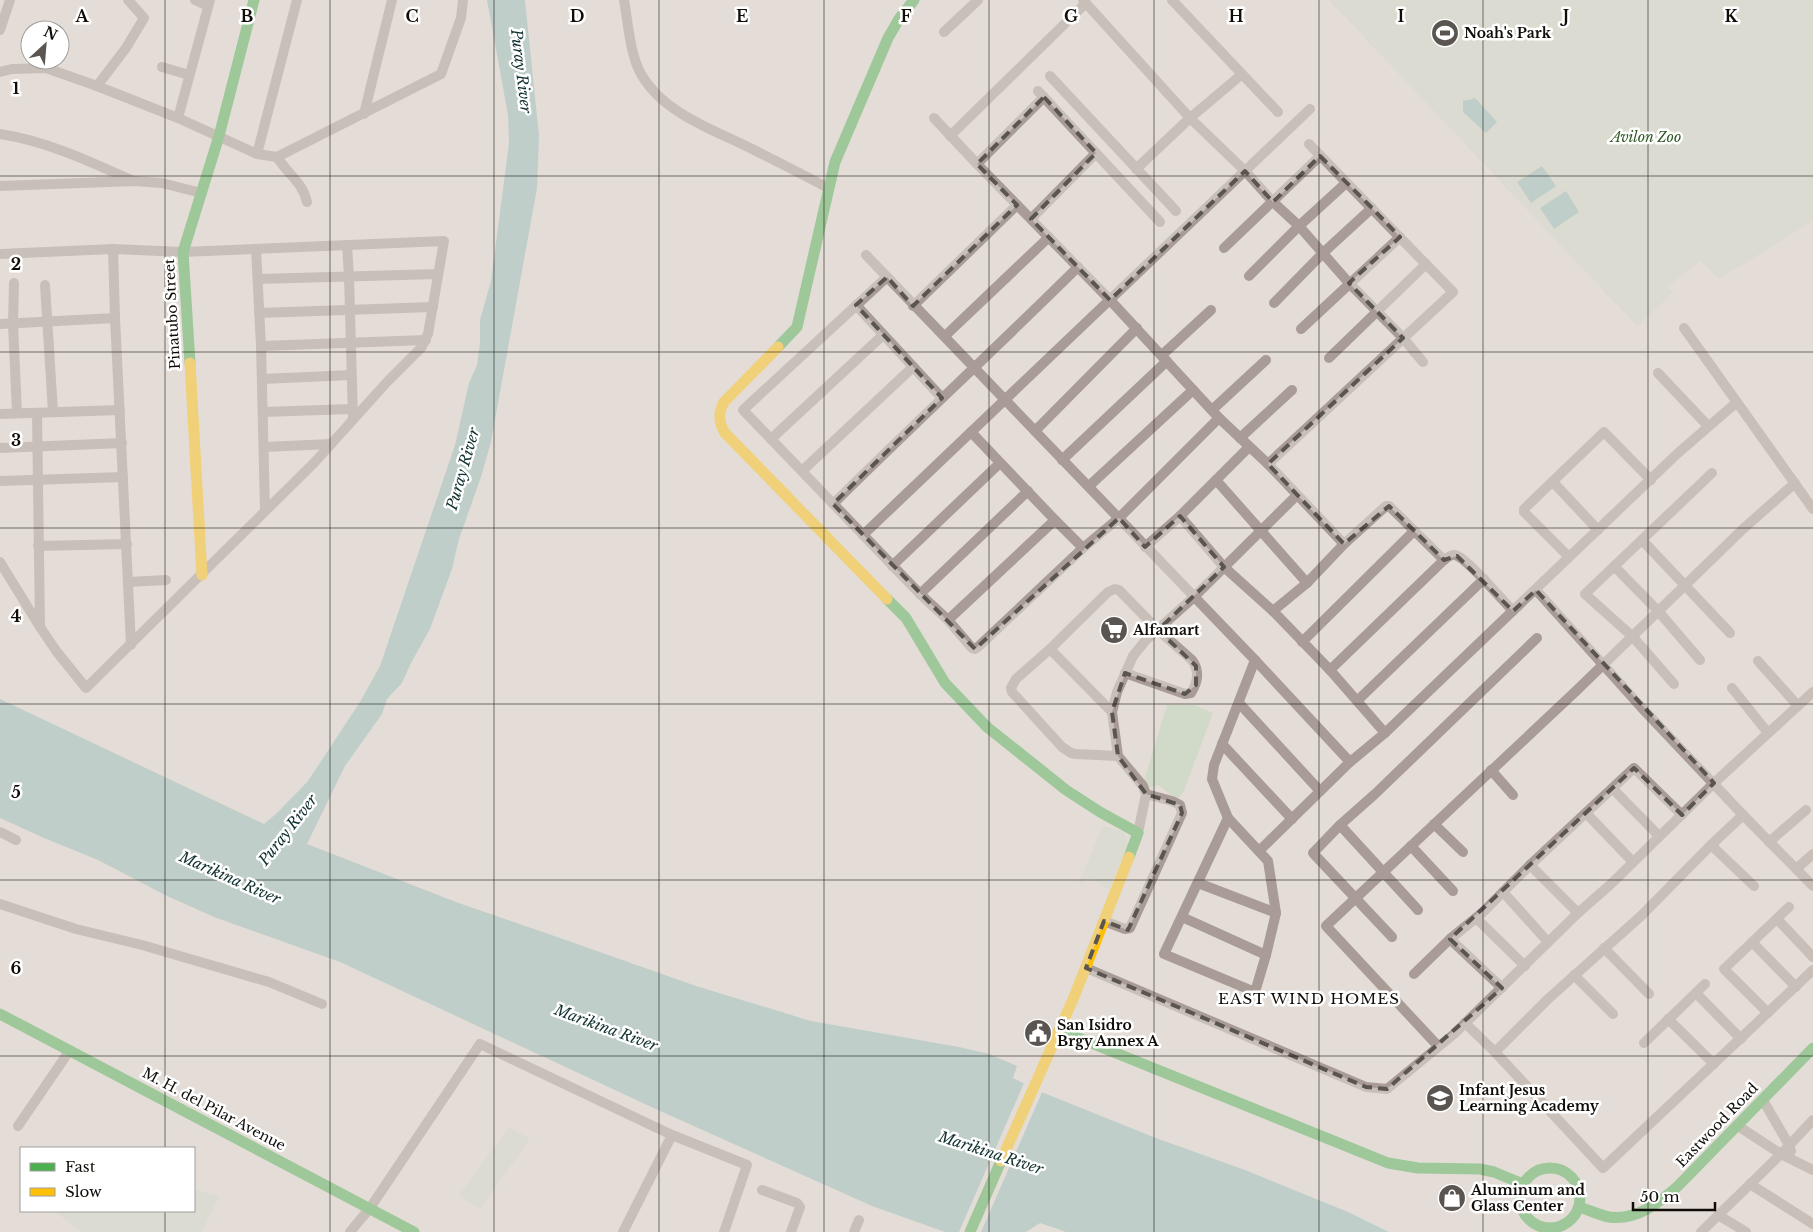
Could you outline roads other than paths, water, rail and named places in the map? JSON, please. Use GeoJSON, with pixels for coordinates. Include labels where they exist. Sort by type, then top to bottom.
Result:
{"type":"FeatureCollection","features":[{"type":"Feature","properties":{"kind":"street"},"geometry":{"type":"LineString","coordinates":[[0,30],[10,0]]}},
{"type":"Feature","properties":{"kind":"street"},"geometry":{"type":"LineString","coordinates":[[97,86],[126,48],[144,18],[128,0]]}},
{"type":"Feature","properties":{"kind":"street"},"geometry":{"type":"LineString","coordinates":[[178,118],[209,3],[195,0]]}},
{"type":"Feature","properties":{"kind":"street","name":"Pinatubo Street"},"geometry":{"type":"LineString","coordinates":[[202,575],[183,252],[219,136],[254,0]]}},
{"type":"Feature","properties":{"kind":"street"},"geometry":{"type":"LineString","coordinates":[[257,154],[296,0]]}},
{"type":"Feature","properties":{"kind":"street"},"geometry":{"type":"LineString","coordinates":[[364,114],[392,0]]}},
{"type":"Feature","properties":{"kind":"street"},"geometry":{"type":"LineString","coordinates":[[0,72],[12,69],[41,67],[97,86],[178,118],[257,154],[277,157],[441,74],[461,18],[463,0]]}},
{"type":"Feature","properties":{"kind":"street"},"geometry":{"type":"LineString","coordinates":[[624,0],[633,50],[640,72],[650,89],[668,105],[690,119],[828,188]]}},
{"type":"Feature","properties":{"kind":"street"},"geometry":{"type":"LineString","coordinates":[[914,0],[899,19],[888,38],[835,162],[797,327],[724,402],[719,414],[721,427],[906,618],[945,682],[987,727],[1066,790],[1138,833]]}},
{"type":"Feature","properties":{"kind":"street"},"geometry":{"type":"LineString","coordinates":[[944,32],[978,0]]}},
{"type":"Feature","properties":{"kind":"street"},"geometry":{"type":"LineString","coordinates":[[1172,0],[1278,112]]}},
{"type":"Feature","properties":{"kind":"street"},"geometry":{"type":"LineString","coordinates":[[950,136],[1084,2],[1190,118],[1299,226],[1377,312],[1404,338],[1423,362]]}},
{"type":"Feature","properties":{"kind":"street"},"geometry":{"type":"LineString","coordinates":[[162,67],[189,75]]}},
{"type":"Feature","properties":{"kind":"street"},"geometry":{"type":"LineString","coordinates":[[1136,169],[1190,118],[1241,75]]}},
{"type":"Feature","properties":{"kind":"street"},"geometry":{"type":"LineString","coordinates":[[1050,76],[1176,211]]}},
{"type":"Feature","properties":{"kind":"street"},"geometry":{"type":"LineString","coordinates":[[976,164],[1041,94],[1160,222]]}},
{"type":"Feature","properties":{"kind":"street"},"geometry":{"type":"LineString","coordinates":[[863,535],[1310,109]]}},
{"type":"Feature","properties":{"kind":"street"},"geometry":{"type":"LineString","coordinates":[[934,118],[976,164],[1137,328],[1215,414],[1268,464],[1344,544]]}},
{"type":"Feature","properties":{"kind":"street"},"geometry":{"type":"LineString","coordinates":[[0,134],[18,136],[56,148],[135,181]]}},
{"type":"Feature","properties":{"kind":"street"},"geometry":{"type":"LineString","coordinates":[[1268,464],[1452,292],[1309,144]]}},
{"type":"Feature","properties":{"kind":"street"},"geometry":{"type":"LineString","coordinates":[[1031,219],[1096,153]]}},
{"type":"Feature","properties":{"kind":"street"},"geometry":{"type":"LineString","coordinates":[[1224,248],[1320,156]]}},
{"type":"Feature","properties":{"kind":"street"},"geometry":{"type":"LineString","coordinates":[[277,157],[300,184],[307,202]]}},
{"type":"Feature","properties":{"kind":"street"},"geometry":{"type":"LineString","coordinates":[[0,186],[135,181],[162,183],[201,193]]}},
{"type":"Feature","properties":{"kind":"street"},"geometry":{"type":"LineString","coordinates":[[1249,276],[1346,182]]}},
{"type":"Feature","properties":{"kind":"street"},"geometry":{"type":"LineString","coordinates":[[913,306],[1017,205]]}},
{"type":"Feature","properties":{"kind":"street"},"geometry":{"type":"LineString","coordinates":[[1274,303],[1323,253],[1372,208]]}},
{"type":"Feature","properties":{"kind":"street"},"geometry":{"type":"LineString","coordinates":[[945,336],[1049,237]]}},
{"type":"Feature","properties":{"kind":"street"},"geometry":{"type":"LineString","coordinates":[[1301,330],[1400,237]]}},
{"type":"Feature","properties":{"kind":"street"},"geometry":{"type":"LineString","coordinates":[[0,254],[113,248],[183,252],[444,240],[434,307],[426,340],[420,348],[352,414],[331,444],[202,575],[86,688],[57,652],[0,562]]}},
{"type":"Feature","properties":{"kind":"street"},"geometry":{"type":"LineString","coordinates":[[347,245],[350,276],[352,414]]}},
{"type":"Feature","properties":{"kind":"street"},"geometry":{"type":"LineString","coordinates":[[113,248],[131,645]]}},
{"type":"Feature","properties":{"kind":"street"},"geometry":{"type":"LineString","coordinates":[[256,249],[261,346],[265,510]]}},
{"type":"Feature","properties":{"kind":"street"},"geometry":{"type":"LineString","coordinates":[[866,255],[913,306],[945,336],[1004,401],[1089,486],[1350,762]]}},
{"type":"Feature","properties":{"kind":"street"},"geometry":{"type":"LineString","coordinates":[[1329,358],[1426,264]]}},
{"type":"Feature","properties":{"kind":"street"},"geometry":{"type":"LineString","coordinates":[[833,504],[1078,267]]}},
{"type":"Feature","properties":{"kind":"street"},"geometry":{"type":"LineString","coordinates":[[258,279],[438,274]]}},
{"type":"Feature","properties":{"kind":"street"},"geometry":{"type":"LineString","coordinates":[[887,277],[743,410],[892,566],[975,649],[1083,548],[1118,518],[1266,360]]}},
{"type":"Feature","properties":{"kind":"street"},"geometry":{"type":"LineString","coordinates":[[14,283],[13,324],[17,414]]}},
{"type":"Feature","properties":{"kind":"street"},"geometry":{"type":"LineString","coordinates":[[45,285],[53,412]]}},
{"type":"Feature","properties":{"kind":"street"},"geometry":{"type":"LineString","coordinates":[[856,305],[942,398]]}},
{"type":"Feature","properties":{"kind":"street"},"geometry":{"type":"LineString","coordinates":[[259,313],[434,307]]}},
{"type":"Feature","properties":{"kind":"street"},"geometry":{"type":"LineString","coordinates":[[1062,460],[1211,310]]}},
{"type":"Feature","properties":{"kind":"street"},"geometry":{"type":"LineString","coordinates":[[0,324],[115,318]]}},
{"type":"Feature","properties":{"kind":"street"},"geometry":{"type":"LineString","coordinates":[[1035,431],[1137,328]]}},
{"type":"Feature","properties":{"kind":"street"},"geometry":{"type":"LineString","coordinates":[[1684,328],[1813,509]]}},
{"type":"Feature","properties":{"kind":"street"},"geometry":{"type":"LineString","coordinates":[[772,439],[883,335]]}},
{"type":"Feature","properties":{"kind":"street"},"geometry":{"type":"LineString","coordinates":[[261,346],[426,340]]}},
{"type":"Feature","properties":{"kind":"street"},"geometry":{"type":"LineString","coordinates":[[802,471],[913,367]]}},
{"type":"Feature","properties":{"kind":"street"},"geometry":{"type":"LineString","coordinates":[[1658,373],[1708,426]]}},
{"type":"Feature","properties":{"kind":"street"},"geometry":{"type":"LineString","coordinates":[[262,379],[351,375]]}},
{"type":"Feature","properties":{"kind":"street"},"geometry":{"type":"LineString","coordinates":[[1089,486],[1193,390]]}},
{"type":"Feature","properties":{"kind":"street"},"geometry":{"type":"LineString","coordinates":[[1240,438],[1292,390]]}},
{"type":"Feature","properties":{"kind":"street"},"geometry":{"type":"LineString","coordinates":[[1258,851],[1350,762],[1385,734],[1708,426],[1737,402]]}},
{"type":"Feature","properties":{"kind":"street"},"geometry":{"type":"LineString","coordinates":[[0,414],[120,410]]}},
{"type":"Feature","properties":{"kind":"street"},"geometry":{"type":"LineString","coordinates":[[263,412],[352,414]]}},
{"type":"Feature","properties":{"kind":"street"},"geometry":{"type":"LineString","coordinates":[[37,413],[40,627]]}},
{"type":"Feature","properties":{"kind":"street"},"geometry":{"type":"LineString","coordinates":[[971,432],[1083,548]]}},
{"type":"Feature","properties":{"kind":"street"},"geometry":{"type":"LineString","coordinates":[[1569,557],[1524,511],[1604,432],[1651,480]]}},
{"type":"Feature","properties":{"kind":"street"},"geometry":{"type":"LineString","coordinates":[[0,448],[122,443]]}},
{"type":"Feature","properties":{"kind":"street"},"geometry":{"type":"LineString","coordinates":[[264,447],[331,444]]}},
{"type":"Feature","properties":{"kind":"street"},"geometry":{"type":"LineString","coordinates":[[1146,547],[1249,447]]}},
{"type":"Feature","properties":{"kind":"street"},"geometry":{"type":"LineString","coordinates":[[892,566],[1000,463]]}},
{"type":"Feature","properties":{"kind":"street"},"geometry":{"type":"LineString","coordinates":[[1674,684],[1633,637],[1585,594],[1712,472]]}},
{"type":"Feature","properties":{"kind":"street"},"geometry":{"type":"LineString","coordinates":[[0,481],[123,477]]}},
{"type":"Feature","properties":{"kind":"street"},"geometry":{"type":"LineString","coordinates":[[1216,480],[1307,583]]}},
{"type":"Feature","properties":{"kind":"street"},"geometry":{"type":"LineString","coordinates":[[1553,482],[1598,530]]}},
{"type":"Feature","properties":{"kind":"street"},"geometry":{"type":"LineString","coordinates":[[1438,1046],[1326,926],[1604,665],[1743,529],[1795,483]]}},
{"type":"Feature","properties":{"kind":"street"},"geometry":{"type":"LineString","coordinates":[[920,594],[1028,491]]}},
{"type":"Feature","properties":{"kind":"street"},"geometry":{"type":"LineString","coordinates":[[970,1232],[1086,968],[1138,833],[1146,794],[1143,786],[1118,756],[1112,712],[1117,692],[1125,673],[1133,656],[1146,640],[1194,597],[1297,495]]}},
{"type":"Feature","properties":{"kind":"street"},"geometry":{"type":"LineString","coordinates":[[1273,611],[1307,583],[1344,544],[1386,506],[1391,507],[1444,560]]}},
{"type":"Feature","properties":{"kind":"street"},"geometry":{"type":"LineString","coordinates":[[1180,516],[1224,566],[1273,611],[1330,670],[1358,700],[1385,734]]}},
{"type":"Feature","properties":{"kind":"street"},"geometry":{"type":"LineString","coordinates":[[948,620],[1055,520]]}},
{"type":"Feature","properties":{"kind":"street"},"geometry":{"type":"LineString","coordinates":[[1302,642],[1414,531]]}},
{"type":"Feature","properties":{"kind":"street"},"geometry":{"type":"LineString","coordinates":[[1642,540],[1730,634]]}},
{"type":"Feature","properties":{"kind":"street"},"geometry":{"type":"LineString","coordinates":[[38,546],[126,544]]}},
{"type":"Feature","properties":{"kind":"street"},"geometry":{"type":"LineString","coordinates":[[1330,670],[1451,555],[1457,556],[1484,579],[1513,611]]}},
{"type":"Feature","properties":{"kind":"street"},"geometry":{"type":"LineString","coordinates":[[1614,566],[1659,612],[1700,660]]}},
{"type":"Feature","properties":{"kind":"street"},"geometry":{"type":"LineString","coordinates":[[1358,700],[1484,579]]}},
{"type":"Feature","properties":{"kind":"street"},"geometry":{"type":"LineString","coordinates":[[128,582],[166,580]]}},
{"type":"Feature","properties":{"kind":"street"},"geometry":{"type":"LineString","coordinates":[[1118,756],[1071,753],[1062,747],[1012,692],[1011,688],[1016,679],[1050,649],[1108,592],[1115,589],[1119,590],[1158,630],[1192,660],[1196,666],[1198,679],[1191,693],[1185,694],[1125,673]]}},
{"type":"Feature","properties":{"kind":"street"},"geometry":{"type":"LineString","coordinates":[[1536,590],[1743,816],[1813,886]]}},
{"type":"Feature","properties":{"kind":"street"},"geometry":{"type":"LineString","coordinates":[[1392,937],[1313,853],[1340,825],[1375,794],[1537,638]]}},
{"type":"Feature","properties":{"kind":"street"},"geometry":{"type":"LineString","coordinates":[[1050,649],[1112,712]]}},
{"type":"Feature","properties":{"kind":"street"},"geometry":{"type":"LineString","coordinates":[[1228,818],[1164,954],[1255,992],[1276,913],[1268,861],[1228,818],[1212,779],[1214,765],[1255,660]]}},
{"type":"Feature","properties":{"kind":"street"},"geometry":{"type":"LineString","coordinates":[[1758,661],[1798,706]]}},
{"type":"Feature","properties":{"kind":"street"},"geometry":{"type":"LineString","coordinates":[[1732,688],[1768,733]]}},
{"type":"Feature","properties":{"kind":"street"},"geometry":{"type":"LineString","coordinates":[[1086,968],[1366,1087],[1387,1089],[1454,1034],[1578,912],[1634,862],[1714,783],[1813,693]]}},
{"type":"Feature","properties":{"kind":"street"},"geometry":{"type":"LineString","coordinates":[[1239,703],[1320,791]]}},
{"type":"Feature","properties":{"kind":"street"},"geometry":{"type":"LineString","coordinates":[[1222,744],[1292,819]]}},
{"type":"Feature","properties":{"kind":"street"},"geometry":{"type":"LineString","coordinates":[[1414,974],[1634,768],[1682,814]]}},
{"type":"Feature","properties":{"kind":"street"},"geometry":{"type":"LineString","coordinates":[[1491,770],[1513,795]]}},
{"type":"Feature","properties":{"kind":"street"},"geometry":{"type":"LineString","coordinates":[[1613,788],[1659,836]]}},
{"type":"Feature","properties":{"kind":"street"},"geometry":{"type":"LineString","coordinates":[[1104,921],[1125,929],[1130,928],[1182,813],[1180,806],[1172,801],[1146,794]]}},
{"type":"Feature","properties":{"kind":"street"},"geometry":{"type":"LineString","coordinates":[[1769,842],[1806,810]]}},
{"type":"Feature","properties":{"kind":"street"},"geometry":{"type":"LineString","coordinates":[[1586,813],[1634,862]]}},
{"type":"Feature","properties":{"kind":"street"},"geometry":{"type":"LineString","coordinates":[[1495,1052],[1548,999],[1660,898],[1711,845],[1743,816]]}},
{"type":"Feature","properties":{"kind":"street"},"geometry":{"type":"LineString","coordinates":[[1434,824],[1463,852]]}},
{"type":"Feature","properties":{"kind":"street"},"geometry":{"type":"LineString","coordinates":[[1340,825],[1418,910]]}},
{"type":"Feature","properties":{"kind":"street"},"geometry":{"type":"LineString","coordinates":[[0,832],[16,840]]}},
{"type":"Feature","properties":{"kind":"street"},"geometry":{"type":"LineString","coordinates":[[1711,845],[1754,886]]}},
{"type":"Feature","properties":{"kind":"street"},"geometry":{"type":"LineString","coordinates":[[1411,846],[1453,891]]}},
{"type":"Feature","properties":{"kind":"street"},"geometry":{"type":"LineString","coordinates":[[1796,869],[1813,854]]}},
{"type":"Feature","properties":{"kind":"street"},"geometry":{"type":"LineString","coordinates":[[1530,865],[1578,912]]}},
{"type":"Feature","properties":{"kind":"street"},"geometry":{"type":"LineString","coordinates":[[1198,883],[1276,913]]}},
{"type":"Feature","properties":{"kind":"street"},"geometry":{"type":"LineString","coordinates":[[1503,892],[1548,942]]}},
{"type":"Feature","properties":{"kind":"street"},"geometry":{"type":"LineString","coordinates":[[0,904],[76,929],[142,945],[260,979],[322,1004]]}},
{"type":"Feature","properties":{"kind":"street"},"geometry":{"type":"LineString","coordinates":[[1768,1013],[1724,969],[1789,907]]}},
{"type":"Feature","properties":{"kind":"street"},"geometry":{"type":"LineString","coordinates":[[1182,917],[1266,955]]}},
{"type":"Feature","properties":{"kind":"street"},"geometry":{"type":"LineString","coordinates":[[1476,918],[1525,966]]}},
{"type":"Feature","properties":{"kind":"street"},"geometry":{"type":"LineString","coordinates":[[1777,919],[1813,957]]}},
{"type":"Feature","properties":{"kind":"street"},"geometry":{"type":"LineString","coordinates":[[1450,939],[1502,988]]}},
{"type":"Feature","properties":{"kind":"street"},"geometry":{"type":"LineString","coordinates":[[1752,942],[1796,987]]}},
{"type":"Feature","properties":{"kind":"street"},"geometry":{"type":"LineString","coordinates":[[1604,948],[1649,994]]}},
{"type":"Feature","properties":{"kind":"street"},"geometry":{"type":"LineString","coordinates":[[1465,1023],[1495,1052],[1603,1168],[1813,970]]}},
{"type":"Feature","properties":{"kind":"street"},"geometry":{"type":"LineString","coordinates":[[1574,975],[1613,1014]]}},
{"type":"Feature","properties":{"kind":"street"},"geometry":{"type":"LineString","coordinates":[[1644,1043],[1705,984]]}},
{"type":"Feature","properties":{"kind":"street"},"geometry":{"type":"LineString","coordinates":[[1696,993],[1741,1039]]}},
{"type":"Feature","properties":{"kind":"street","name":"M. H. del Pilar Avenue"},"geometry":{"type":"LineString","coordinates":[[0,1014],[414,1232]]}},
{"type":"Feature","properties":{"kind":"street"},"geometry":{"type":"LineString","coordinates":[[1668,1019],[1714,1064]]}},
{"type":"Feature","properties":{"kind":"street"},"geometry":{"type":"LineString","coordinates":[[1059,1030],[1388,1163],[1418,1168],[1480,1169],[1499,1173],[1523,1184]]}},
{"type":"Feature","properties":{"kind":"street"},"geometry":{"type":"LineString","coordinates":[[350,1232],[370,1208],[480,1044],[672,1135],[747,1165],[724,1232]]}},
{"type":"Feature","properties":{"kind":"street","name":"Eastwood Road"},"geometry":{"type":"LineString","coordinates":[[1579,1207],[1608,1217],[1632,1215],[1645,1211],[1666,1198],[1813,1048]]}},
{"type":"Feature","properties":{"kind":"street"},"geometry":{"type":"LineString","coordinates":[[18,1126],[70,1050]]}},
{"type":"Feature","properties":{"kind":"street"},"geometry":{"type":"LineString","coordinates":[[1763,1100],[1789,1145],[1794,1159]]}},
{"type":"Feature","properties":{"kind":"street"},"geometry":{"type":"LineString","coordinates":[[1701,1232],[1813,1120]]}},
{"type":"Feature","properties":{"kind":"street"},"geometry":{"type":"LineString","coordinates":[[1738,1126],[1781,1154],[1813,1170]]}},
{"type":"Feature","properties":{"kind":"street"},"geometry":{"type":"LineString","coordinates":[[623,1232],[672,1135]]}},
{"type":"Feature","properties":{"kind":"street"},"geometry":{"type":"LineString","coordinates":[[1556,1169],[1563,1171],[1569,1175],[1578,1188],[1580,1195],[1579,1207],[1572,1218],[1558,1226],[1532,1228],[1521,1206],[1520,1198],[1523,1184],[1540,1170],[1556,1169]]}},
{"type":"Feature","properties":{"kind":"street"},"geometry":{"type":"LineString","coordinates":[[1750,1184],[1813,1224]]}},
{"type":"Feature","properties":{"kind":"street"},"geometry":{"type":"LineString","coordinates":[[762,1190],[797,1204],[800,1207],[791,1232]]}},
{"type":"Feature","properties":{"kind":"street"},"geometry":{"type":"LineString","coordinates":[[1718,1215],[1746,1232]]}},
{"type":"Feature","properties":{"kind":"street"},"geometry":{"type":"LineString","coordinates":[[854,1232],[859,1220]]}},
{"type":"Feature","properties":{"kind":"water"},"geometry":{"type":"Polygon","coordinates":[[[487,0],[525,0],[539,136],[537,188],[491,442],[459,539],[452,569],[430,629],[402,683],[387,699],[382,714],[345,766],[307,844],[456,902],[696,986],[811,1021],[989,1054],[1017,1066],[1013,1078],[1044,1093],[1156,1138],[1245,1170],[1348,1212],[1389,1232],[1066,1232],[1040,1223],[1026,1232],[945,1232],[872,1206],[660,1111],[340,962],[214,917],[167,896],[98,860],[0,818],[0,699],[264,824],[308,781],[360,702],[380,666],[455,445],[469,383],[477,365],[480,344],[480,320],[491,281],[509,143],[508,115],[487,0]]]}},
{"type":"Feature","properties":{"kind":"water"},"geometry":{"type":"Polygon","coordinates":[[[1473,97],[1497,122],[1486,133],[1463,112],[1463,101],[1473,99],[1473,97]]]}},
{"type":"Feature","properties":{"kind":"water"},"geometry":{"type":"Polygon","coordinates":[[[1542,166],[1556,186],[1531,203],[1517,182],[1542,166]]]}},
{"type":"Feature","properties":{"kind":"water"},"geometry":{"type":"Polygon","coordinates":[[[1566,191],[1579,212],[1554,229],[1540,208],[1566,191]]]}},
{"type":"Feature","properties":{"kind":"place","name":"Noah's Park"},"geometry":{"type":"Point","coordinates":[1445,33]}},
{"type":"Feature","properties":{"kind":"place","name":"Alfamart"},"geometry":{"type":"Point","coordinates":[1114,630]}},
{"type":"Feature","properties":{"kind":"place","name":"San Isidro Brgy Annex A"},"geometry":{"type":"Point","coordinates":[1038,1033]}},
{"type":"Feature","properties":{"kind":"place","name":"Infant Jesus Learning Academy"},"geometry":{"type":"Point","coordinates":[1440,1098]}},
{"type":"Feature","properties":{"kind":"place","name":"Aluminum and Glass Center"},"geometry":{"type":"Point","coordinates":[1452,1198]}},
{"type":"Feature","properties":{"kind":"district","name":"EAST WIND HOMES"},"geometry":{"type":"Point","coordinates":[1309,999]}},
{"type":"Feature","properties":{"kind":"water label","name":"Puray River"},"geometry":{"type":"Point","coordinates":[521,71]}},
{"type":"Feature","properties":{"kind":"water label","name":"Puray River"},"geometry":{"type":"Point","coordinates":[463,469]}},
{"type":"Feature","properties":{"kind":"water label","name":"Puray River"},"geometry":{"type":"Point","coordinates":[288,830]}},
{"type":"Feature","properties":{"kind":"water label","name":"Marikina River"},"geometry":{"type":"Point","coordinates":[230,878]}},
{"type":"Feature","properties":{"kind":"water label","name":"Marikina River"},"geometry":{"type":"Point","coordinates":[606,1028]}},
{"type":"Feature","properties":{"kind":"water label","name":"Marikina River"},"geometry":{"type":"Point","coordinates":[991,1153]}},
{"type":"Feature","properties":{"kind":"park label","name":"Avilon Zoo"},"geometry":{"type":"Point","coordinates":[1646,137]}}]}
